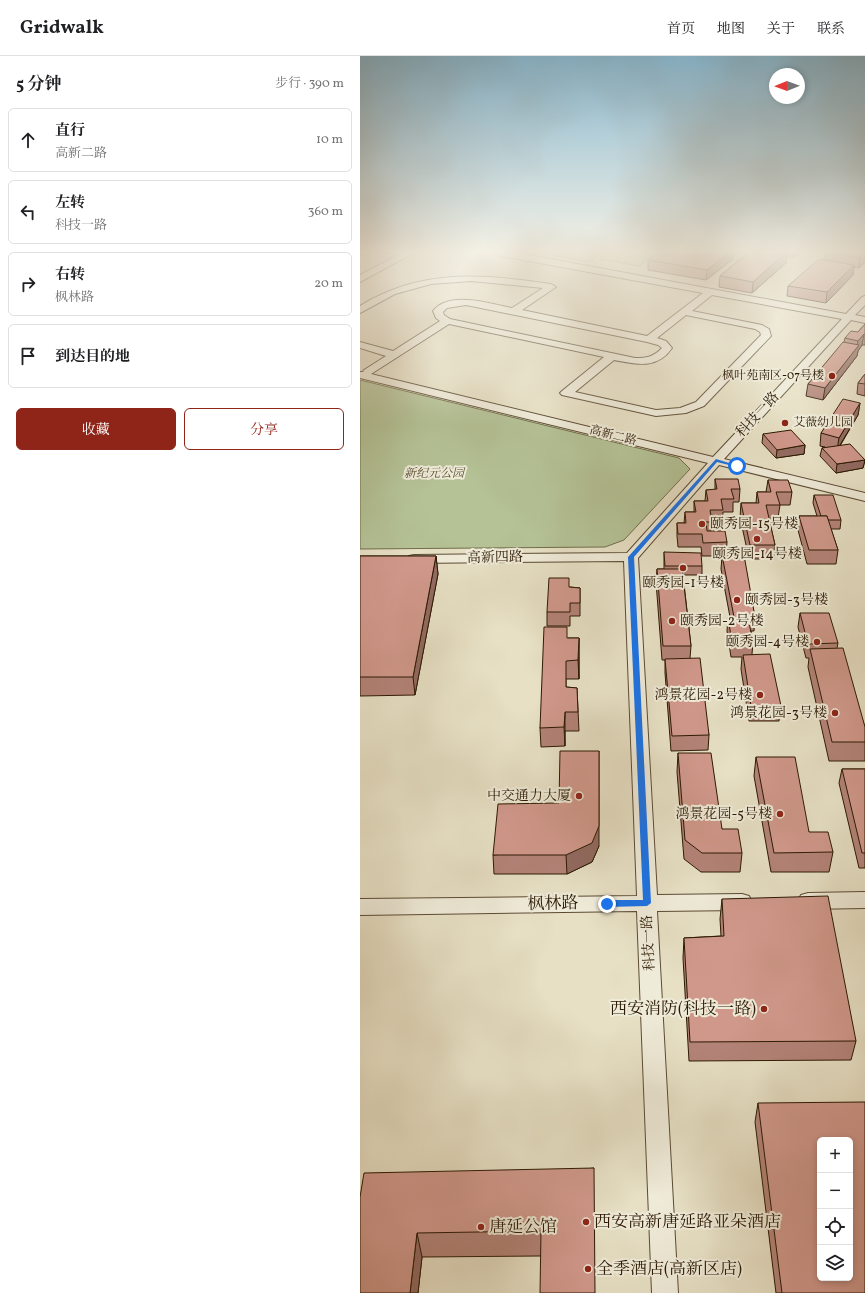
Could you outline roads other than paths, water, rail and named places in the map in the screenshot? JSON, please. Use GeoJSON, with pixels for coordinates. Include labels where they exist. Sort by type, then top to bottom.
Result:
{"type":"FeatureCollection","features":[{"type":"Feature","properties":{"kind":"street"},"geometry":{"type":"LineString","coordinates":[[441,309],[438,311],[439,316],[447,320],[635,361],[656,359],[663,355],[667,348],[662,343],[649,339],[503,309]]}},
{"type":"Feature","properties":{"kind":"street"},"geometry":{"type":"LineString","coordinates":[[515,311],[518,309]]}},
{"type":"Feature","properties":{"kind":"street"},"geometry":{"type":"LineString","coordinates":[[649,339],[688,309]]}},
{"type":"Feature","properties":{"kind":"street"},"geometry":{"type":"LineString","coordinates":[[805,309],[857,318]]}},
{"type":"Feature","properties":{"kind":"street"},"geometry":{"type":"LineString","coordinates":[[612,356],[566,393],[656,413],[682,411],[700,404],[766,336],[766,331],[758,327],[684,312]]}},
{"type":"Feature","properties":{"kind":"street","name":"科技一路"},"geometry":{"type":"LineString","coordinates":[[665,1293],[631,557],[718,459],[857,318]]}},
{"type":"Feature","properties":{"kind":"street"},"geometry":{"type":"LineString","coordinates":[[363,373],[396,355],[447,320]]}},
{"type":"Feature","properties":{"kind":"street"},"geometry":{"type":"LineString","coordinates":[[360,345],[396,355]]}},
{"type":"Feature","properties":{"kind":"street","name":"高新二路"},"geometry":{"type":"LineString","coordinates":[[363,373],[865,496]]}},
{"type":"Feature","properties":{"kind":"street","name":"高新二路"},"geometry":{"type":"LineString","coordinates":[[718,459],[865,491]]}},
{"type":"Feature","properties":{"kind":"street","name":"高新四路"},"geometry":{"type":"LineString","coordinates":[[399,559],[631,557]]}},
{"type":"Feature","properties":{"kind":"street"},"geometry":{"type":"LineString","coordinates":[[794,901],[865,900]]}},
{"type":"Feature","properties":{"kind":"street","name":"枫林路"},"geometry":{"type":"LineString","coordinates":[[360,907],[762,902]]}},
{"type":"Feature","properties":{"kind":"place","name":"枫叶苑南区-07号楼"},"geometry":{"type":"Point","coordinates":[832,376]}},
{"type":"Feature","properties":{"kind":"place","name":"艾薇幼儿园"},"geometry":{"type":"Point","coordinates":[785,423]}},
{"type":"Feature","properties":{"kind":"place","name":"颐秀园-15号楼"},"geometry":{"type":"Point","coordinates":[702,524]}},
{"type":"Feature","properties":{"kind":"place","name":"颐秀园-14号楼"},"geometry":{"type":"Point","coordinates":[757,539]}},
{"type":"Feature","properties":{"kind":"place","name":"颐秀园-1号楼"},"geometry":{"type":"Point","coordinates":[683,568]}},
{"type":"Feature","properties":{"kind":"place","name":"颐秀园-3号楼"},"geometry":{"type":"Point","coordinates":[737,600]}},
{"type":"Feature","properties":{"kind":"place","name":"颐秀园-2号楼"},"geometry":{"type":"Point","coordinates":[672,621]}},
{"type":"Feature","properties":{"kind":"place","name":"颐秀园-4号楼"},"geometry":{"type":"Point","coordinates":[817,642]}},
{"type":"Feature","properties":{"kind":"place","name":"鸿景花园-2号楼"},"geometry":{"type":"Point","coordinates":[760,695]}},
{"type":"Feature","properties":{"kind":"place","name":"鸿景花园-3号楼"},"geometry":{"type":"Point","coordinates":[835,713]}},
{"type":"Feature","properties":{"kind":"place","name":"中交通力大厦"},"geometry":{"type":"Point","coordinates":[579,796]}},
{"type":"Feature","properties":{"kind":"place","name":"鸿景花园-5号楼"},"geometry":{"type":"Point","coordinates":[780,814]}},
{"type":"Feature","properties":{"kind":"place","name":"西安消防(科技一路)"},"geometry":{"type":"Point","coordinates":[764,1009]}},
{"type":"Feature","properties":{"kind":"place","name":"西安高新唐延路亚朵酒店"},"geometry":{"type":"Point","coordinates":[586,1222]}},
{"type":"Feature","properties":{"kind":"place","name":"唐延公馆"},"geometry":{"type":"Point","coordinates":[481,1227]}},
{"type":"Feature","properties":{"kind":"place","name":"全季酒店(高新区店)"},"geometry":{"type":"Point","coordinates":[588,1269]}},
{"type":"Feature","properties":{"kind":"park label","name":"新纪元公园"},"geometry":{"type":"Point","coordinates":[434,474]}}]}
